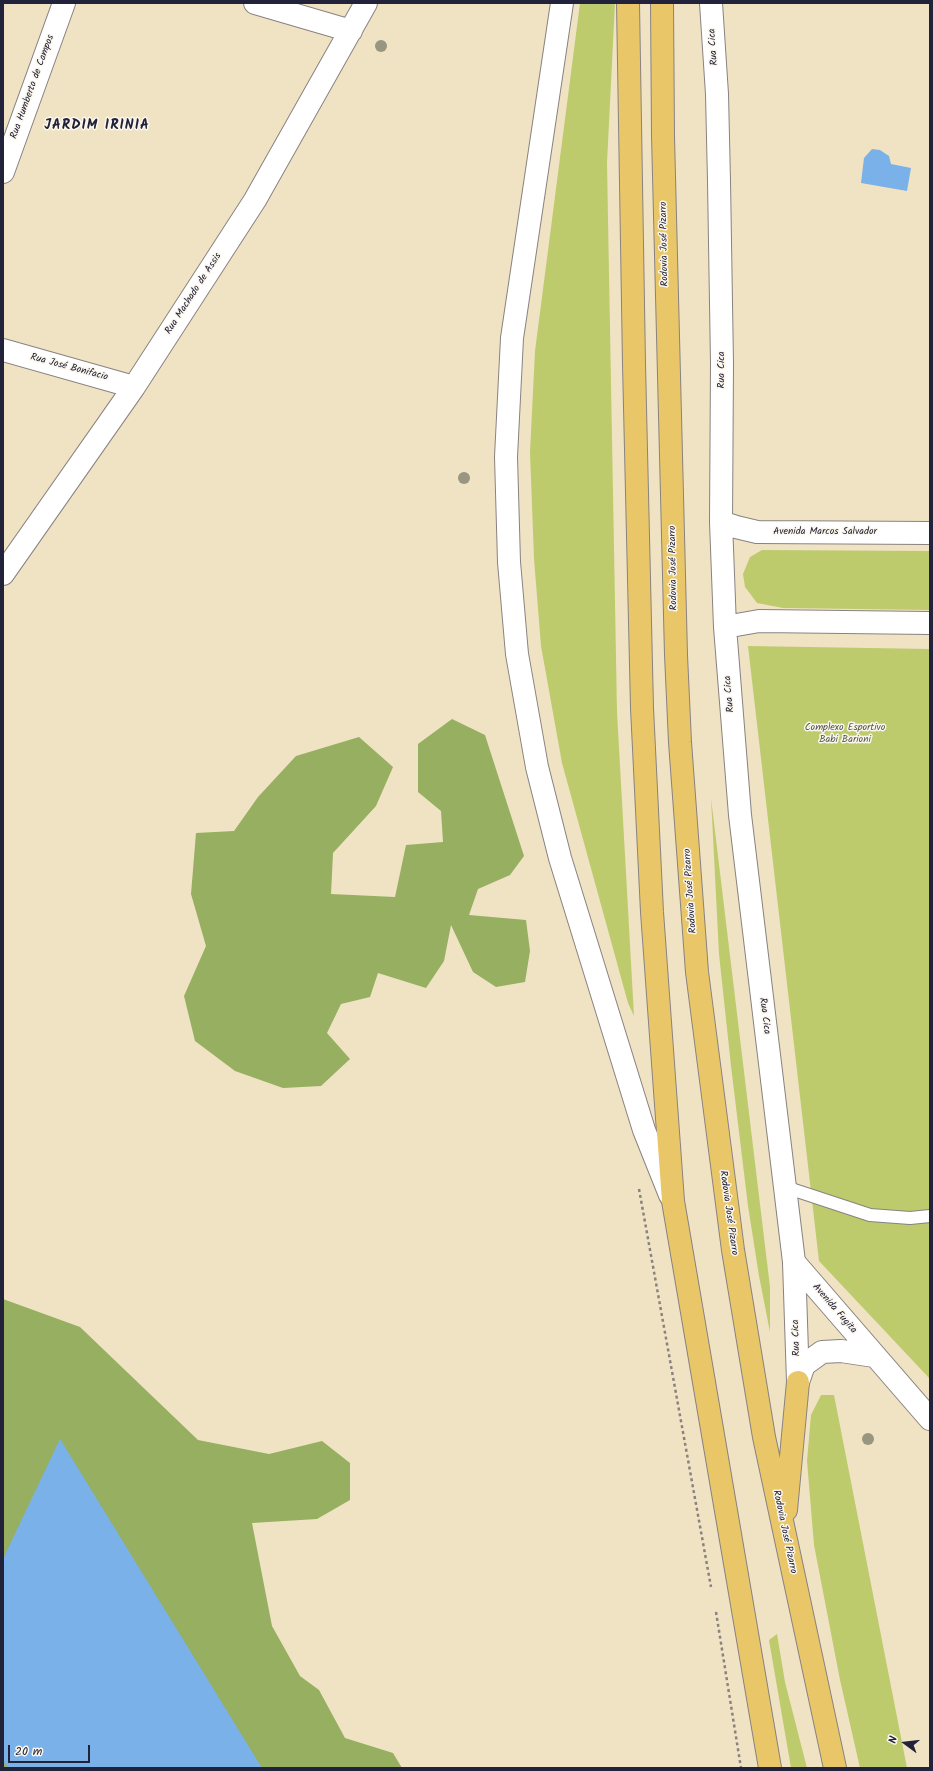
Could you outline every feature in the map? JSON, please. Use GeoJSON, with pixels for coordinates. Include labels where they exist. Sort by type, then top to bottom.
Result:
{"type":"FeatureCollection","features":[{"type":"Feature","properties":{"kind":"main road"},"geometry":{"type":"LineString","coordinates":[[628,3],[642,708],[652,912],[673,1201],[688,1296],[770,1768]]}},
{"type":"Feature","properties":{"kind":"main road","name":"Rodovia José Pizarro"},"geometry":{"type":"LineString","coordinates":[[662,3],[663,136],[676,655],[681,750],[697,972],[733,1250],[764,1437],[835,1768]]}},
{"type":"Feature","properties":{"kind":"main road"},"geometry":{"type":"LineString","coordinates":[[784,1533],[798,1382]]}},
{"type":"Feature","properties":{"kind":"street","name":"Rua Humberto de Campos"},"geometry":{"type":"LineString","coordinates":[[3,172],[64,3]]}},
{"type":"Feature","properties":{"kind":"street"},"geometry":{"type":"LineString","coordinates":[[255,3],[351,31]]}},
{"type":"Feature","properties":{"kind":"street","name":"Rua Machado de Assis"},"geometry":{"type":"LineString","coordinates":[[3,574],[134,387],[255,200],[366,3]]}},
{"type":"Feature","properties":{"kind":"street"},"geometry":{"type":"LineString","coordinates":[[562,3],[512,338],[506,457],[508,562],[517,654],[537,767],[560,858],[644,1130],[673,1201]]}},
{"type":"Feature","properties":{"kind":"street","name":"Rua Cica"},"geometry":{"type":"LineString","coordinates":[[710,3],[717,94],[722,364],[721,522],[725,627],[740,815],[794,1262],[798,1382]]}},
{"type":"Feature","properties":{"kind":"street","name":"Rua José Bonifacio"},"geometry":{"type":"LineString","coordinates":[[3,350],[134,387]]}},
{"type":"Feature","properties":{"kind":"street","name":"Avenida Marcos Salvador"},"geometry":{"type":"LineString","coordinates":[[721,522],[736,528],[757,532],[930,533]]}},
{"type":"Feature","properties":{"kind":"street"},"geometry":{"type":"LineString","coordinates":[[725,627],[759,621],[930,622]]}},
{"type":"Feature","properties":{"kind":"street","name":"Avenida Fugita"},"geometry":{"type":"LineString","coordinates":[[794,1262],[930,1419]]}},
{"type":"Feature","properties":{"kind":"street"},"geometry":{"type":"LineString","coordinates":[[798,1382],[804,1365],[822,1352],[841,1350],[874,1356]]}},
{"type":"Feature","properties":{"kind":"lane"},"geometry":{"type":"LineString","coordinates":[[785,1187],[870,1215],[910,1218],[930,1216]]}},
{"type":"Feature","properties":{"kind":"green space"},"geometry":{"type":"Polygon","coordinates":[[[580,3],[615,3],[607,163],[617,712],[634,1016],[628,1003],[562,763],[541,646],[534,559],[530,452],[535,351],[580,3]]]}},
{"type":"Feature","properties":{"kind":"green space"},"geometry":{"type":"Polygon","coordinates":[[[762,550],[930,551],[930,610],[783,608],[757,603],[745,587],[743,574],[750,557],[762,550]]]}},
{"type":"Feature","properties":{"kind":"green space","name":"Complexo Esportivo Babi Barioni"},"geometry":{"type":"Polygon","coordinates":[[[748,646],[930,649],[930,1379],[819,1261],[748,646]]]}},
{"type":"Feature","properties":{"kind":"green space"},"geometry":{"type":"Polygon","coordinates":[[[452,719],[485,735],[524,856],[510,875],[478,889],[469,915],[526,920],[530,951],[525,982],[496,987],[473,972],[451,925],[444,961],[426,988],[378,973],[370,997],[341,1004],[327,1033],[350,1059],[321,1086],[283,1088],[235,1071],[195,1041],[184,996],[206,946],[191,894],[196,833],[234,831],[258,797],[296,756],[359,737],[393,767],[376,806],[333,853],[331,894],[395,897],[406,845],[443,842],[441,811],[418,792],[418,744],[452,719]]]}},
{"type":"Feature","properties":{"kind":"green space"},"geometry":{"type":"Polygon","coordinates":[[[711,798],[770,1287],[770,1332],[759,1276],[748,1206],[731,1066],[719,954],[711,798]]]}},
{"type":"Feature","properties":{"kind":"green space"},"geometry":{"type":"Polygon","coordinates":[[[3,1299],[80,1327],[198,1440],[269,1454],[322,1441],[350,1463],[350,1500],[317,1519],[252,1523],[272,1626],[300,1676],[319,1690],[345,1738],[393,1753],[402,1768],[3,1768],[3,1299]]]}},
{"type":"Feature","properties":{"kind":"green space"},"geometry":{"type":"Polygon","coordinates":[[[821,1395],[834,1395],[907,1768],[860,1768],[840,1680],[814,1545],[807,1461],[811,1415],[821,1395]]]}},
{"type":"Feature","properties":{"kind":"green space"},"geometry":{"type":"Polygon","coordinates":[[[777,1634],[785,1682],[807,1768],[791,1768],[769,1640],[777,1634]]]}},
{"type":"Feature","properties":{"kind":"water"},"geometry":{"type":"Polygon","coordinates":[[[872,149],[880,150],[889,156],[891,164],[911,168],[907,191],[861,183],[864,158],[872,149]]]}},
{"type":"Feature","properties":{"kind":"water"},"geometry":{"type":"Polygon","coordinates":[[[60,1439],[262,1768],[9,1768],[3,1761],[3,1559],[60,1439]]]}},
{"type":"Feature","properties":{"kind":"district","name":"JARDIM IRINIA"},"geometry":{"type":"Point","coordinates":[97,127]}}]}
